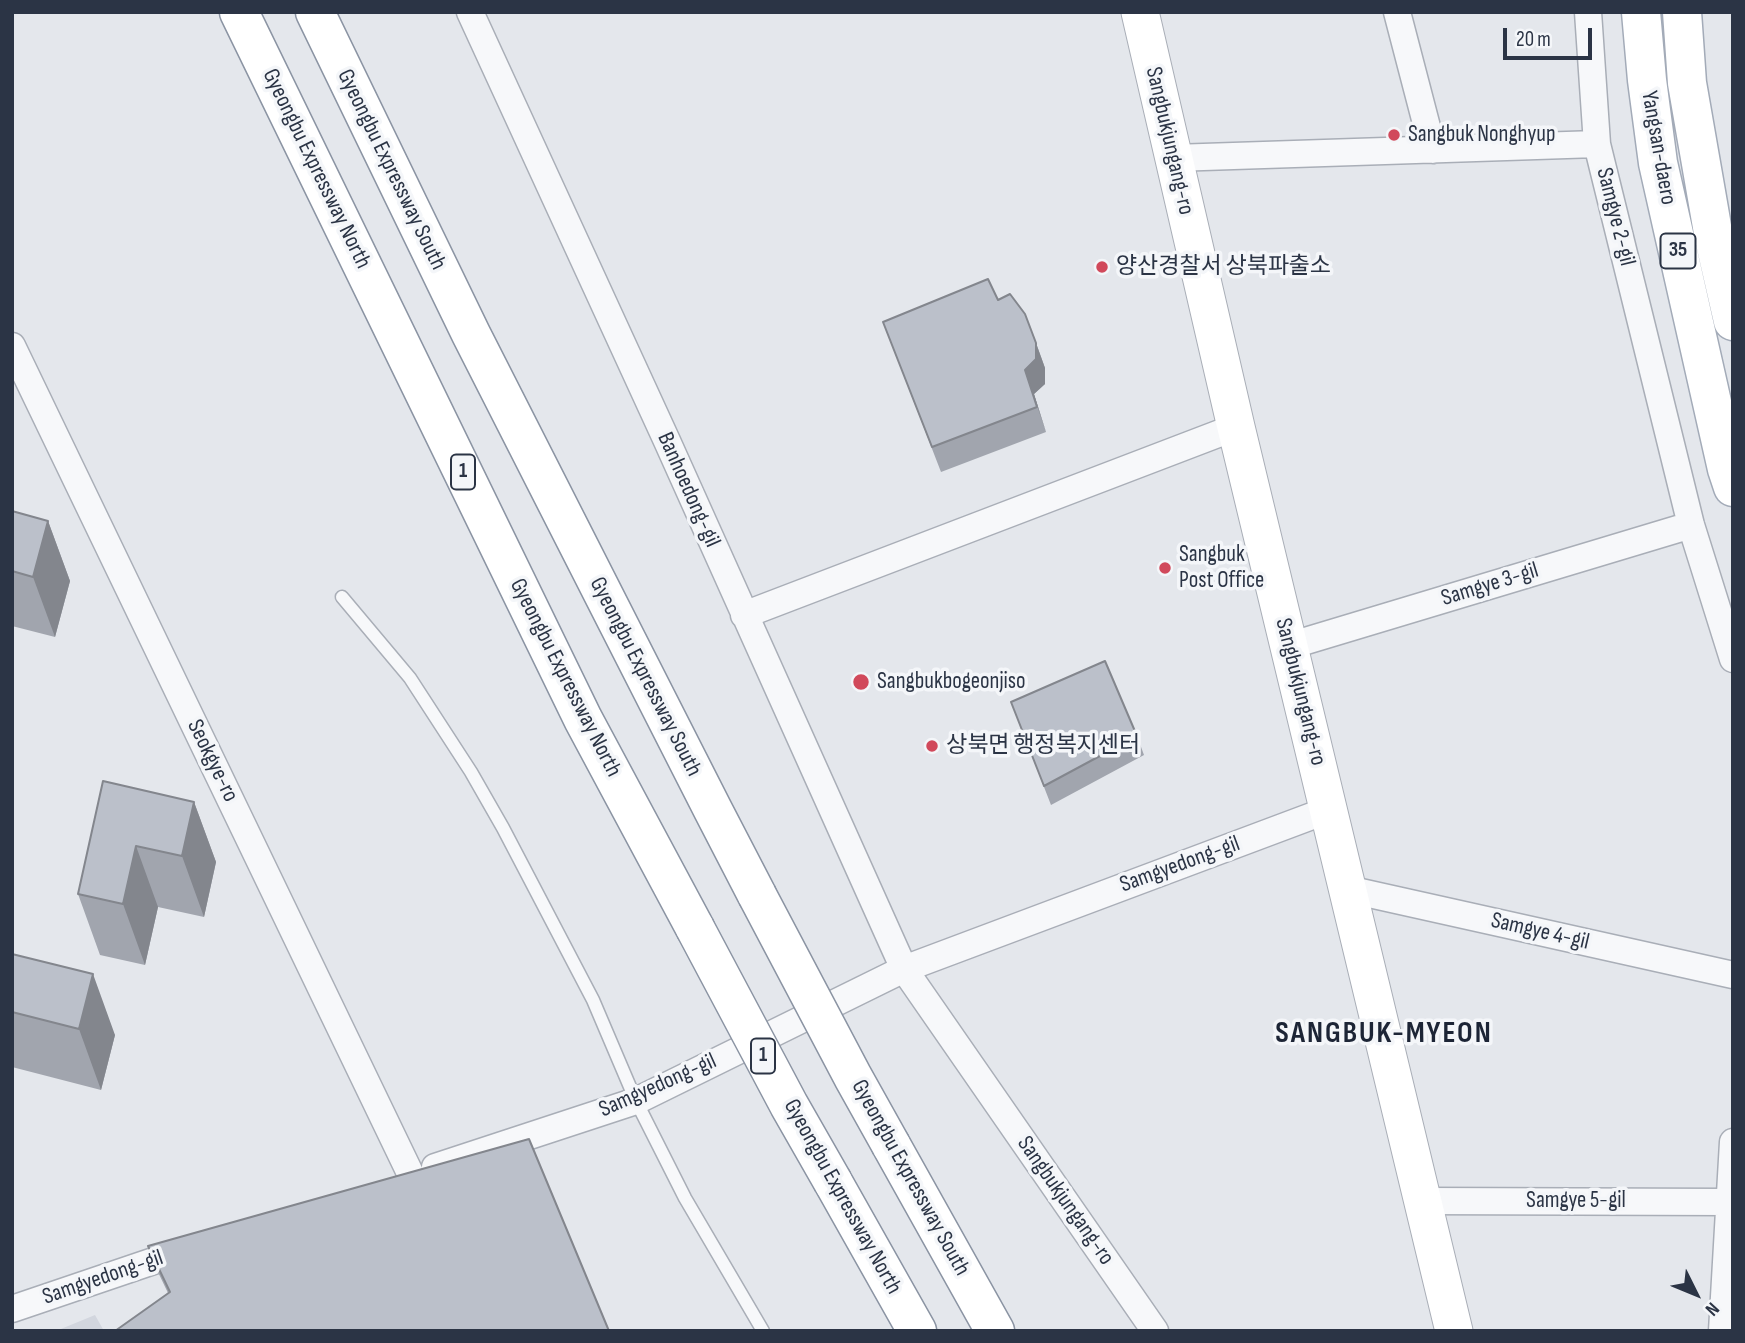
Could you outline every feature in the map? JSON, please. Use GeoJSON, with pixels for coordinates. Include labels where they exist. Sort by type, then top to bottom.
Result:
{"type":"FeatureCollection","features":[{"type":"Feature","properties":{"kind":"main road","name":"Gyeongbu Expressway North"},"geometry":{"type":"LineString","coordinates":[[239,12],[583,719],[789,1105],[917,1331]]}},
{"type":"Feature","properties":{"kind":"main road","name":"Gyeongbu Expressway South"},"geometry":{"type":"LineString","coordinates":[[315,12],[471,334],[706,798],[853,1077],[995,1331]]}},
{"type":"Feature","properties":{"kind":"main road","name":"Sangbukjungang-ro"},"geometry":{"type":"LineString","coordinates":[[1140,12],[1236,427],[1454,1331]]}},
{"type":"Feature","properties":{"kind":"main road","name":"Yangsan-daero"},"geometry":{"type":"LineString","coordinates":[[1642,12],[1647,80],[1658,163],[1733,486]]}},
{"type":"Feature","properties":{"kind":"main road","name":"Yangsan-daero"},"geometry":{"type":"LineString","coordinates":[[1682,12],[1687,83],[1714,238],[1733,321]]}},
{"type":"Feature","properties":{"kind":"street","name":"Banhoedong-gil"},"geometry":{"type":"LineString","coordinates":[[470,12],[667,441],[904,969]]}},
{"type":"Feature","properties":{"kind":"street"},"geometry":{"type":"LineString","coordinates":[[1397,12],[1433,150]]}},
{"type":"Feature","properties":{"kind":"street"},"geometry":{"type":"LineString","coordinates":[[1588,12],[1597,144]]}},
{"type":"Feature","properties":{"kind":"street","name":"Samgye 2-gil"},"geometry":{"type":"LineString","coordinates":[[1173,158],[1597,144],[1692,525],[1733,659]]}},
{"type":"Feature","properties":{"kind":"street","name":"Seokgye-ro"},"geometry":{"type":"LineString","coordinates":[[12,346],[411,1175]]}},
{"type":"Feature","properties":{"kind":"street"},"geometry":{"type":"LineString","coordinates":[[744,615],[1236,427]]}},
{"type":"Feature","properties":{"kind":"street","name":"Samgye 3-gil"},"geometry":{"type":"LineString","coordinates":[[1289,646],[1692,525]]}},
{"type":"Feature","properties":{"kind":"street","name":"Samgyedong-gil"},"geometry":{"type":"LineString","coordinates":[[386,1184],[636,1101],[904,969],[1328,810]]}},
{"type":"Feature","properties":{"kind":"street","name":"Samgye 4-gil"},"geometry":{"type":"LineString","coordinates":[[1347,889],[1733,975]]}},
{"type":"Feature","properties":{"kind":"street","name":"Sangbukjungang-ro"},"geometry":{"type":"LineString","coordinates":[[904,969],[1155,1331]]}},
{"type":"Feature","properties":{"kind":"street"},"geometry":{"type":"LineString","coordinates":[[1722,1331],[1733,1142]]}},
{"type":"Feature","properties":{"kind":"street","name":"Samgye 5-gil"},"geometry":{"type":"LineString","coordinates":[[1422,1200],[1729,1202]]}},
{"type":"Feature","properties":{"kind":"street","name":"Samgyedong-gil"},"geometry":{"type":"LineString","coordinates":[[12,1309],[205,1244]]}},
{"type":"Feature","properties":{"kind":"lane"},"geometry":{"type":"LineString","coordinates":[[342,597],[410,678],[471,772],[593,1000],[636,1101],[685,1198],[764,1331]]}},
{"type":"Feature","properties":{"kind":"shaded area"},"geometry":{"type":"Polygon","coordinates":[[[95,1315],[104,1331],[56,1331],[95,1315]]]}},
{"type":"Feature","properties":{"kind":"building"},"geometry":{"type":"Polygon","coordinates":[[[988,279],[998,300],[1010,294],[1025,314],[1036,343],[1036,359],[1025,370],[1037,407],[932,447],[883,322],[988,279]]]}},
{"type":"Feature","properties":{"kind":"building"},"geometry":{"type":"Polygon","coordinates":[[[12,511],[48,521],[33,577],[12,571],[12,511]]]}},
{"type":"Feature","properties":{"kind":"building"},"geometry":{"type":"Polygon","coordinates":[[[1105,661],[1137,736],[1044,786],[1011,702],[1105,661]]]}},
{"type":"Feature","properties":{"kind":"building"},"geometry":{"type":"Polygon","coordinates":[[[103,781],[194,802],[182,856],[136,846],[123,904],[78,894],[103,781]]]}},
{"type":"Feature","properties":{"kind":"building"},"geometry":{"type":"Polygon","coordinates":[[[12,954],[93,974],[79,1029],[12,1012],[12,954]]]}},
{"type":"Feature","properties":{"kind":"building"},"geometry":{"type":"Polygon","coordinates":[[[529,1139],[609,1331],[115,1331],[170,1292],[148,1246],[529,1139]]]}},
{"type":"Feature","properties":{"kind":"place","name":"Sangbuk Nonghyup"},"geometry":{"type":"Point","coordinates":[1394,135]}},
{"type":"Feature","properties":{"kind":"place","name":"양산경찰서 상북파출소"},"geometry":{"type":"Point","coordinates":[1102,267]}},
{"type":"Feature","properties":{"kind":"place","name":"Sangbuk Post Office"},"geometry":{"type":"Point","coordinates":[1165,568]}},
{"type":"Feature","properties":{"kind":"place","name":"Sangbukbogeonjiso"},"geometry":{"type":"Point","coordinates":[861,682]}},
{"type":"Feature","properties":{"kind":"place","name":"상북면 행정복지센터"},"geometry":{"type":"Point","coordinates":[932,746]}},
{"type":"Feature","properties":{"kind":"district","name":"SANGBUK-MYEON"},"geometry":{"type":"Point","coordinates":[1384,1034]}}]}
